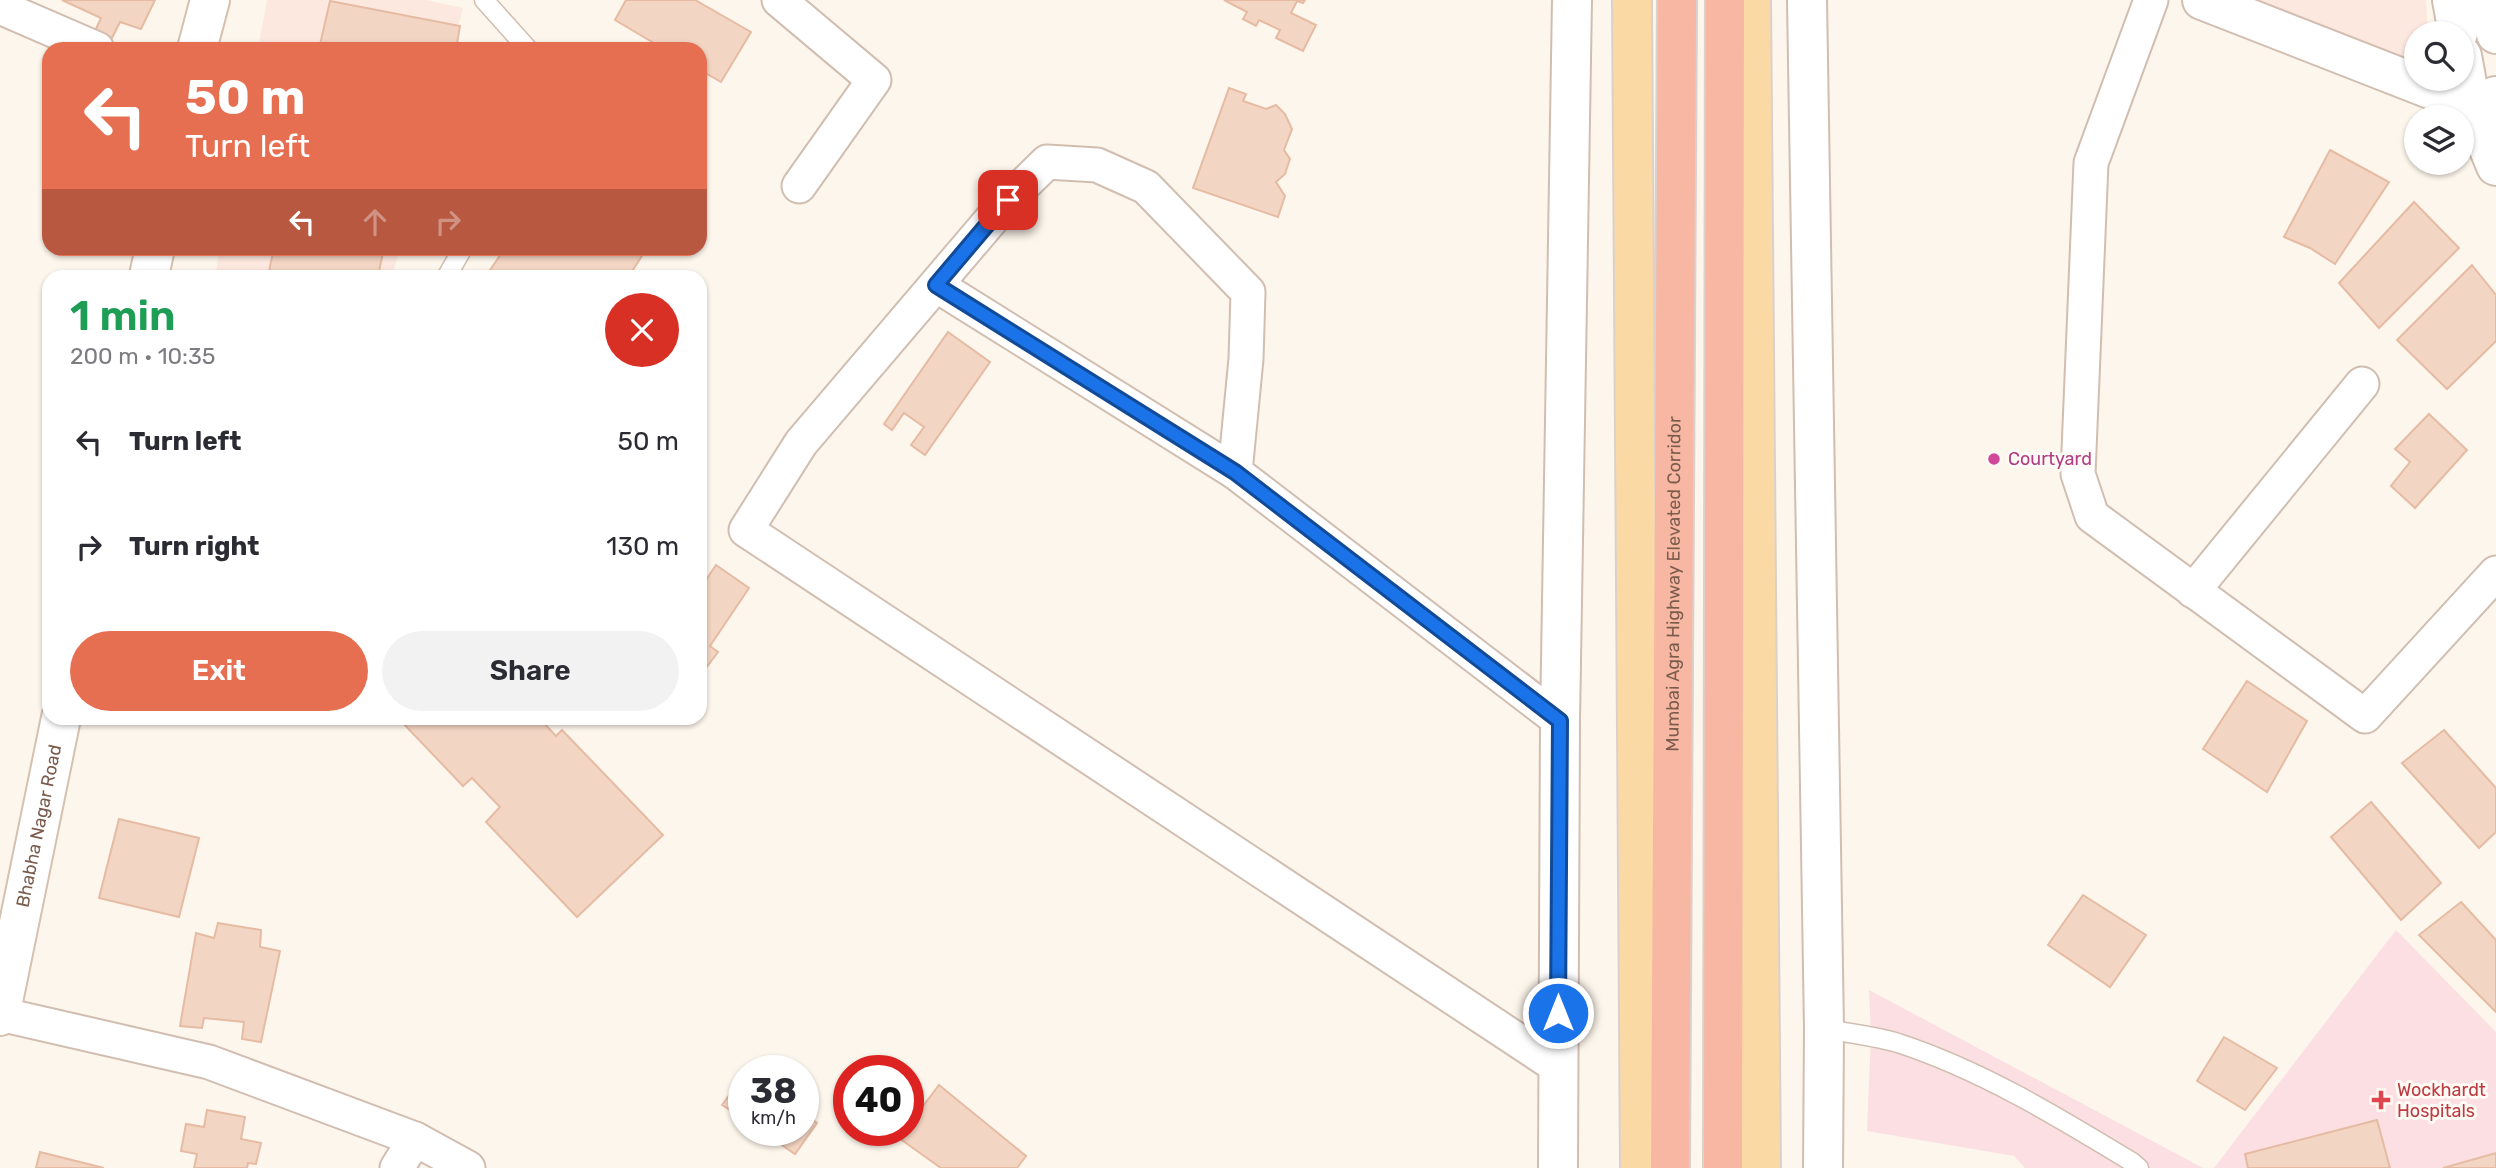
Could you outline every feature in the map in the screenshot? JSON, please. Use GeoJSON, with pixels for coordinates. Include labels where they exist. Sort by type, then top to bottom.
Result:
{"type":"FeatureCollection","features":[{"type":"Feature","properties":{"kind":"highway","name":"Mumbai Agra Highway Elevated Corridor"},"geometry":{"type":"LineString","coordinates":[[1670,1168],[1677,0]]}},
{"type":"Feature","properties":{"kind":"highway"},"geometry":{"type":"LineString","coordinates":[[1723,1168],[1725,0]]}},
{"type":"Feature","properties":{"kind":"main road"},"geometry":{"type":"LineString","coordinates":[[1632,0],[1640,1168]]}},
{"type":"Feature","properties":{"kind":"main road"},"geometry":{"type":"LineString","coordinates":[[1751,0],[1761,1168]]}},
{"type":"Feature","properties":{"kind":"street"},"geometry":{"type":"LineString","coordinates":[[199,42],[209,0]]}},
{"type":"Feature","properties":{"kind":"street"},"geometry":{"type":"LineString","coordinates":[[779,0],[874,80],[799,186]]}},
{"type":"Feature","properties":{"kind":"street"},"geometry":{"type":"LineString","coordinates":[[1558,1168],[1560,721],[1572,0]]}},
{"type":"Feature","properties":{"kind":"street"},"geometry":{"type":"LineString","coordinates":[[1807,0],[1824,1029],[1822,1168]]}},
{"type":"Feature","properties":{"kind":"street"},"geometry":{"type":"LineString","coordinates":[[2151,0],[2091,163],[2078,474],[2092,516],[2365,716],[2496,573]]}},
{"type":"Feature","properties":{"kind":"street"},"geometry":{"type":"LineString","coordinates":[[2202,0],[2484,101]]}},
{"type":"Feature","properties":{"kind":"street"},"geometry":{"type":"LineString","coordinates":[[2452,0],[2456,21]]}},
{"type":"Feature","properties":{"kind":"street"},"geometry":{"type":"LineString","coordinates":[[2488,0],[2496,34]]}},
{"type":"Feature","properties":{"kind":"street"},"geometry":{"type":"LineString","coordinates":[[0,6],[81,42]]}},
{"type":"Feature","properties":{"kind":"street"},"geometry":{"type":"LineString","coordinates":[[2474,81],[2484,101],[2496,166]]}},
{"type":"Feature","properties":{"kind":"street"},"geometry":{"type":"LineString","coordinates":[[1235,472],[1246,359],[1248,292],[1146,187],[1097,166],[1048,162],[1008,200],[801,443],[746,530],[1558,1067]]}},
{"type":"Feature","properties":{"kind":"street"},"geometry":{"type":"LineString","coordinates":[[936,285],[1235,472],[1560,721]]}},
{"type":"Feature","properties":{"kind":"street"},"geometry":{"type":"LineString","coordinates":[[2193,591],[2362,384]]}},
{"type":"Feature","properties":{"kind":"street","name":"Bhabha Nagar Road"},"geometry":{"type":"LineString","coordinates":[[0,1015],[60,725]]}},
{"type":"Feature","properties":{"kind":"street"},"geometry":{"type":"LineString","coordinates":[[0,1015],[209,1062],[415,1139],[468,1168]]}},
{"type":"Feature","properties":{"kind":"street"},"geometry":{"type":"LineString","coordinates":[[397,1168],[415,1139]]}},
{"type":"Feature","properties":{"kind":"lane"},"geometry":{"type":"LineString","coordinates":[[484,0],[522,42]]}},
{"type":"Feature","properties":{"kind":"lane"},"geometry":{"type":"LineString","coordinates":[[1824,1029],[1871,1036],[1942,1059],[2058,1116],[2139,1168]]}},
{"type":"Feature","properties":{"kind":"shaded area"},"geometry":{"type":"Polygon","coordinates":[[[267,0],[426,0],[463,8],[454,42],[259,42],[267,0]]]}},
{"type":"Feature","properties":{"kind":"shaded area"},"geometry":{"type":"Polygon","coordinates":[[[2240,0],[2426,0],[2427,21],[2404,21],[2404,73],[2240,0]]]}},
{"type":"Feature","properties":{"kind":"shaded area"},"geometry":{"type":"Polygon","coordinates":[[[219,256],[398,256],[394,270],[216,270],[219,256]]]}},
{"type":"Feature","properties":{"kind":"shaded area","name":"Wockhardt Hospitals"},"geometry":{"type":"Polygon","coordinates":[[[2396,930],[2496,1032],[2496,1168],[2214,1168],[2396,930]]]}},
{"type":"Feature","properties":{"kind":"shaded area"},"geometry":{"type":"Polygon","coordinates":[[[1869,990],[2203,1168],[2025,1168],[2014,1156],[1867,1131],[1871,1036],[1869,990]]]}},
{"type":"Feature","properties":{"kind":"building"},"geometry":{"type":"Polygon","coordinates":[[[62,0],[155,0],[141,29],[120,22],[112,38],[95,31],[101,18],[62,0]]]}},
{"type":"Feature","properties":{"kind":"building"},"geometry":{"type":"Polygon","coordinates":[[[626,0],[695,0],[751,32],[721,82],[707,74],[707,42],[652,42],[615,20],[626,0]]]}},
{"type":"Feature","properties":{"kind":"building"},"geometry":{"type":"Polygon","coordinates":[[[1224,0],[1305,0],[1303,3],[1297,1],[1291,13],[1316,25],[1303,51],[1276,38],[1280,30],[1259,20],[1256,26],[1243,19],[1247,12],[1224,0]]]}},
{"type":"Feature","properties":{"kind":"building"},"geometry":{"type":"Polygon","coordinates":[[[330,1],[460,26],[457,42],[321,42],[330,1]]]}},
{"type":"Feature","properties":{"kind":"building"},"geometry":{"type":"Polygon","coordinates":[[[1229,88],[1246,94],[1243,101],[1266,109],[1276,105],[1285,114],[1292,129],[1284,150],[1290,159],[1285,174],[1276,182],[1285,196],[1278,217],[1193,188],[1229,88]]]}},
{"type":"Feature","properties":{"kind":"building"},"geometry":{"type":"Polygon","coordinates":[[[2330,150],[2389,182],[2335,264],[2310,248],[2284,237],[2330,150]]]}},
{"type":"Feature","properties":{"kind":"building"},"geometry":{"type":"Polygon","coordinates":[[[2414,202],[2459,248],[2379,328],[2339,283],[2414,202]]]}},
{"type":"Feature","properties":{"kind":"building"},"geometry":{"type":"Polygon","coordinates":[[[272,256],[382,256],[379,270],[269,270],[272,256]]]}},
{"type":"Feature","properties":{"kind":"building"},"geometry":{"type":"Polygon","coordinates":[[[500,256],[642,256],[633,270],[490,270],[500,256]]]}},
{"type":"Feature","properties":{"kind":"building"},"geometry":{"type":"Polygon","coordinates":[[[2472,265],[2496,295],[2496,341],[2447,389],[2397,340],[2472,265]]]}},
{"type":"Feature","properties":{"kind":"building"},"geometry":{"type":"Polygon","coordinates":[[[948,332],[990,362],[925,455],[911,445],[924,427],[904,413],[892,430],[884,424],[948,332]]]}},
{"type":"Feature","properties":{"kind":"building"},"geometry":{"type":"Polygon","coordinates":[[[2429,414],[2467,450],[2415,508],[2391,486],[2410,462],[2395,449],[2429,414]]]}},
{"type":"Feature","properties":{"kind":"building"},"geometry":{"type":"Polygon","coordinates":[[[716,565],[749,588],[710,646],[718,652],[707,667],[707,578],[716,565]]]}},
{"type":"Feature","properties":{"kind":"building"},"geometry":{"type":"Polygon","coordinates":[[[2247,681],[2307,721],[2267,792],[2203,749],[2247,681]]]}},
{"type":"Feature","properties":{"kind":"building"},"geometry":{"type":"Polygon","coordinates":[[[405,725],[546,725],[556,736],[562,730],[663,835],[577,917],[486,822],[500,807],[472,778],[463,786],[405,725]]]}},
{"type":"Feature","properties":{"kind":"building"},"geometry":{"type":"Polygon","coordinates":[[[2444,730],[2496,788],[2496,832],[2479,848],[2402,763],[2444,730]]]}},
{"type":"Feature","properties":{"kind":"building"},"geometry":{"type":"Polygon","coordinates":[[[2371,802],[2441,883],[2401,920],[2331,837],[2371,802]]]}},
{"type":"Feature","properties":{"kind":"building"},"geometry":{"type":"Polygon","coordinates":[[[119,819],[199,838],[179,917],[99,898],[119,819]]]}},
{"type":"Feature","properties":{"kind":"building"},"geometry":{"type":"Polygon","coordinates":[[[2083,895],[2146,935],[2110,987],[2048,945],[2083,895]]]}},
{"type":"Feature","properties":{"kind":"building"},"geometry":{"type":"Polygon","coordinates":[[[2461,902],[2496,940],[2496,1012],[2419,935],[2461,902]]]}},
{"type":"Feature","properties":{"kind":"building"},"geometry":{"type":"Polygon","coordinates":[[[218,923],[261,930],[260,947],[280,951],[261,1042],[242,1039],[244,1022],[204,1018],[202,1028],[180,1026],[196,933],[214,938],[218,923]]]}},
{"type":"Feature","properties":{"kind":"building"},"geometry":{"type":"Polygon","coordinates":[[[2224,1037],[2277,1068],[2245,1110],[2197,1081],[2224,1037]]]}},
{"type":"Feature","properties":{"kind":"building"},"geometry":{"type":"Polygon","coordinates":[[[939,1085],[1026,1156],[1017,1168],[941,1168],[910,1146],[924,1146],[924,1105],[939,1085]]]}},
{"type":"Feature","properties":{"kind":"building"},"geometry":{"type":"Polygon","coordinates":[[[728,1097],[728,1109],[722,1105],[728,1097]]]}},
{"type":"Feature","properties":{"kind":"building"},"geometry":{"type":"Polygon","coordinates":[[[207,1110],[245,1117],[241,1139],[261,1143],[256,1164],[248,1163],[247,1168],[194,1168],[197,1154],[181,1151],[186,1124],[204,1127],[207,1110]]]}},
{"type":"Feature","properties":{"kind":"building"},"geometry":{"type":"Polygon","coordinates":[[[2377,1120],[2390,1168],[2248,1168],[2245,1154],[2377,1120]]]}},
{"type":"Feature","properties":{"kind":"building"},"geometry":{"type":"Polygon","coordinates":[[[783,1146],[801,1146],[795,1154],[783,1146]]]}},
{"type":"Feature","properties":{"kind":"building"},"geometry":{"type":"Polygon","coordinates":[[[40,1152],[104,1168],[36,1168],[40,1152]]]}},
{"type":"Feature","properties":{"kind":"building"},"geometry":{"type":"Polygon","coordinates":[[[2496,1153],[2496,1168],[2443,1168],[2496,1153]]]}},
{"type":"Feature","properties":{"kind":"place","name":"Courtyard"},"geometry":{"type":"Point","coordinates":[1994,459]}},
{"type":"Feature","properties":{"kind":"place","name":"Wockhardt Hospitals"},"geometry":{"type":"Point","coordinates":[2381,1100]}},
{"type":"Feature","properties":{"kind":"route"},"geometry":{"type":"LineString","coordinates":[[1008,200],[936,285],[1235,472],[1560,721],[1558,1013]]}}]}
